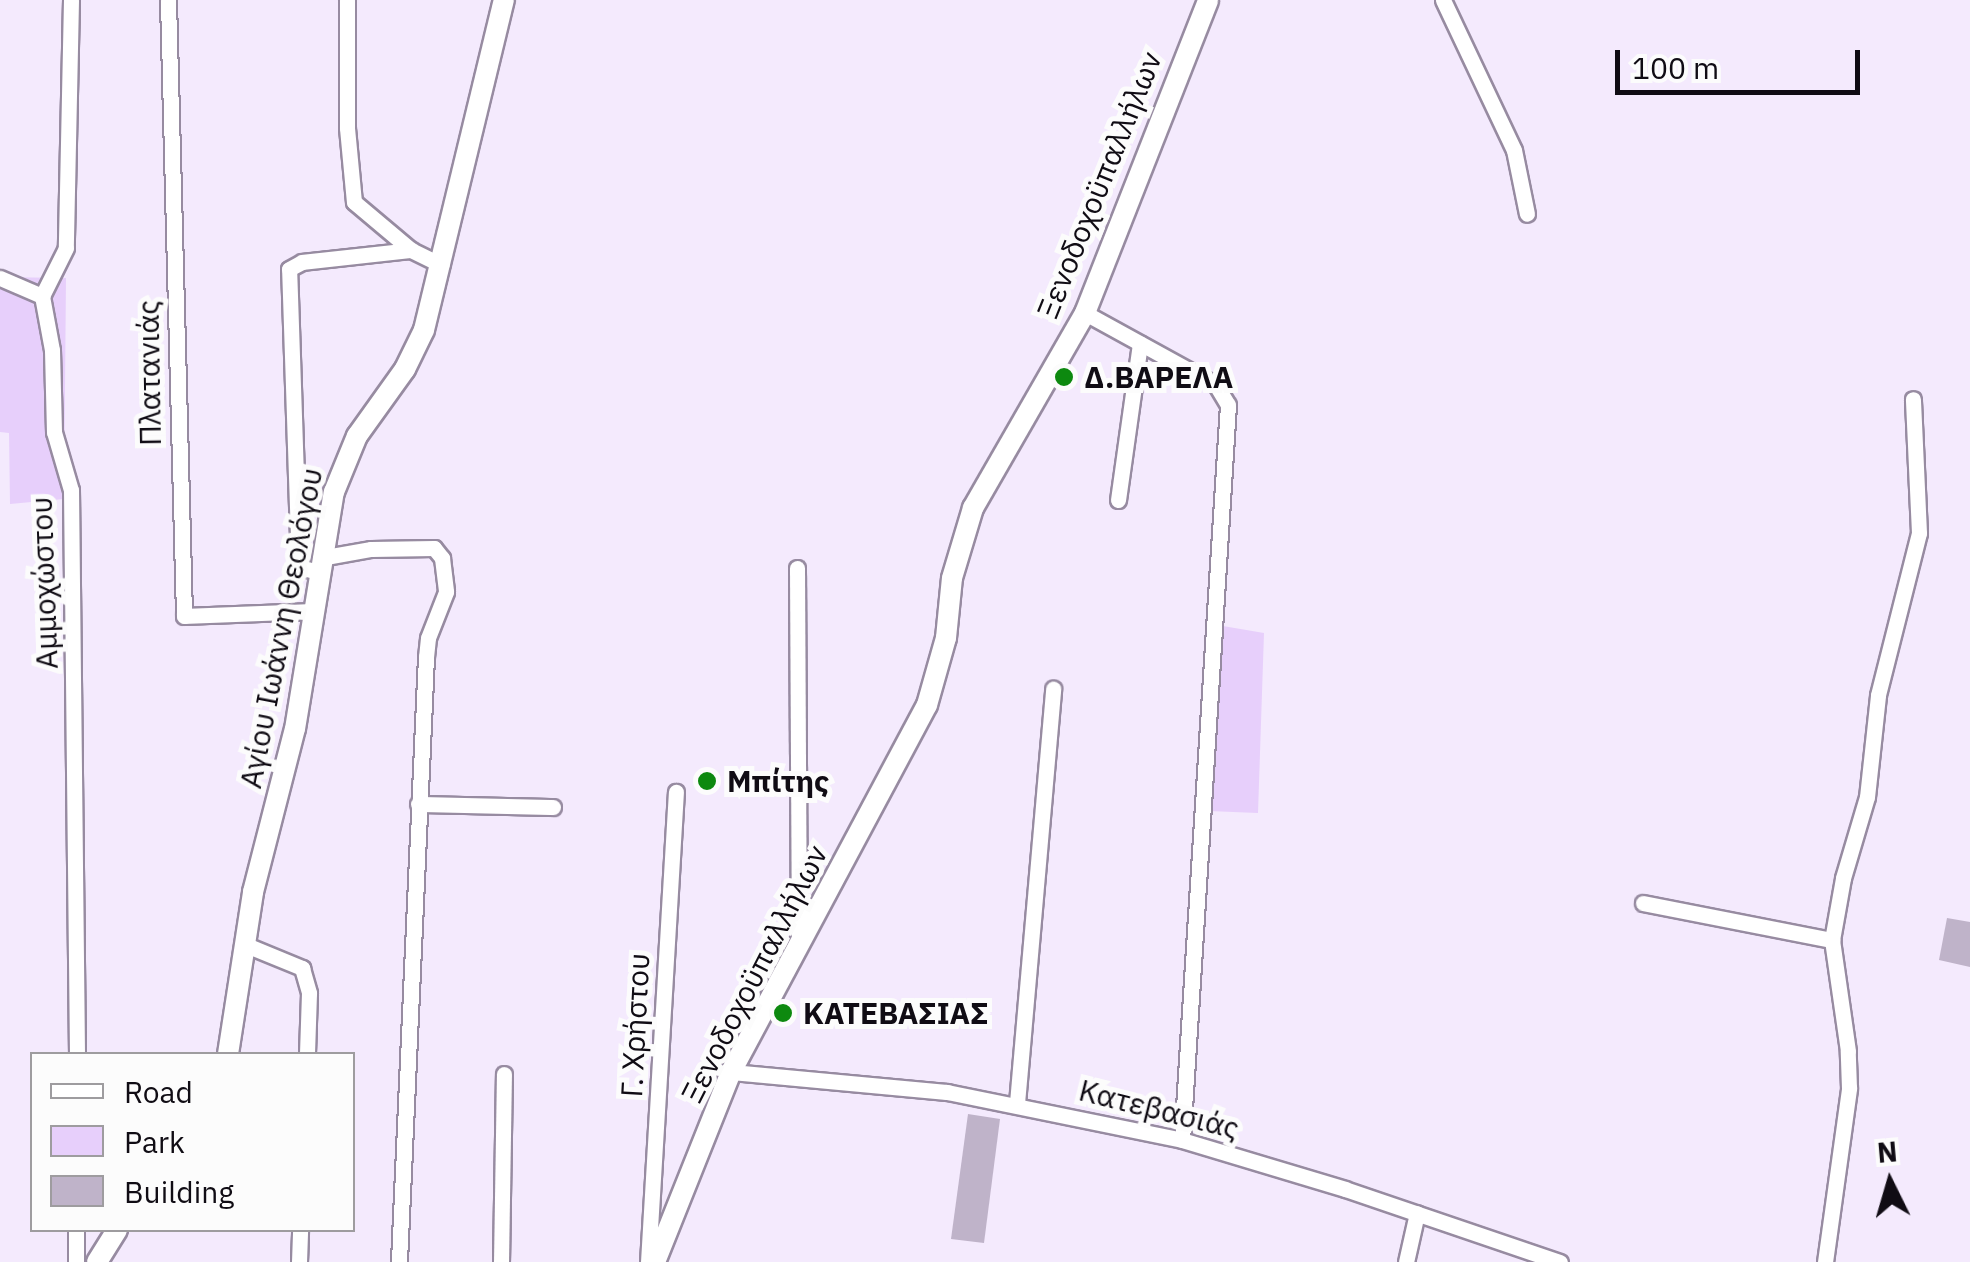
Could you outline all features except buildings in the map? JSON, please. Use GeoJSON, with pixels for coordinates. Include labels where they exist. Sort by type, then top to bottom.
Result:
{"type":"FeatureCollection","features":[{"type":"Feature","properties":{"kind":"street"},"geometry":{"type":"LineString","coordinates":[[0,278],[42,296],[66,248],[71,0]]}},
{"type":"Feature","properties":{"kind":"street","name":"Πλατανιάς"},"geometry":{"type":"LineString","coordinates":[[168,0],[184,616],[312,611]]}},
{"type":"Feature","properties":{"kind":"street"},"geometry":{"type":"LineString","coordinates":[[347,0],[348,146],[354,202],[411,250],[442,265]]}},
{"type":"Feature","properties":{"kind":"street","name":"Αγίου Ιωάννη Θεολόγου"},"geometry":{"type":"LineString","coordinates":[[228,1052],[253,892],[295,729],[319,565],[347,455],[416,349],[442,265],[504,0]]}},
{"type":"Feature","properties":{"kind":"street","name":"Ξενοδοχοϋπαλλήλων"},"geometry":{"type":"LineString","coordinates":[[651,1262],[732,1072],[928,704],[946,638],[952,578],[974,508],[1084,313],[1208,0]]}},
{"type":"Feature","properties":{"kind":"street"},"geometry":{"type":"LineString","coordinates":[[1443,0],[1514,150],[1527,214]]}},
{"type":"Feature","properties":{"kind":"street"},"geometry":{"type":"LineString","coordinates":[[400,1262],[428,638],[446,592],[442,558],[434,548],[420,546],[299,567],[289,269],[302,262],[411,250]]}},
{"type":"Feature","properties":{"kind":"street","name":"Αμμοχώστου"},"geometry":{"type":"LineString","coordinates":[[42,296],[52,350],[54,432],[71,490],[77,1052]]}},
{"type":"Feature","properties":{"kind":"street"},"geometry":{"type":"LineString","coordinates":[[1084,313],[1216,385],[1228,405],[1182,1140]]}},
{"type":"Feature","properties":{"kind":"street"},"geometry":{"type":"LineString","coordinates":[[1118,500],[1140,344]]}},
{"type":"Feature","properties":{"kind":"street"},"geometry":{"type":"LineString","coordinates":[[1825,1262],[1849,1088],[1848,1050],[1832,940],[1843,878],[1866,797],[1878,695],[1920,532],[1913,399]]}},
{"type":"Feature","properties":{"kind":"street"},"geometry":{"type":"LineString","coordinates":[[797,568],[799,950]]}},
{"type":"Feature","properties":{"kind":"street"},"geometry":{"type":"LineString","coordinates":[[1017,1103],[1053,690]]}},
{"type":"Feature","properties":{"kind":"street","name":"Γ. Χρήστου"},"geometry":{"type":"LineString","coordinates":[[651,1262],[676,792]]}},
{"type":"Feature","properties":{"kind":"street"},"geometry":{"type":"LineString","coordinates":[[418,804],[553,807]]}},
{"type":"Feature","properties":{"kind":"street"},"geometry":{"type":"LineString","coordinates":[[1643,903],[1832,940]]}},
{"type":"Feature","properties":{"kind":"street"},"geometry":{"type":"LineString","coordinates":[[246,945],[302,968],[309,994],[307,1052]]}},
{"type":"Feature","properties":{"kind":"street","name":"Κατεβασιάς"},"geometry":{"type":"LineString","coordinates":[[732,1072],[947,1092],[1017,1103],[1182,1140],[1560,1262]]}},
{"type":"Feature","properties":{"kind":"street"},"geometry":{"type":"LineString","coordinates":[[501,1262],[504,1074]]}},
{"type":"Feature","properties":{"kind":"street"},"geometry":{"type":"LineString","coordinates":[[1406,1262],[1416,1213]]}},
{"type":"Feature","properties":{"kind":"street"},"geometry":{"type":"LineString","coordinates":[[76,1232],[76,1262]]}},
{"type":"Feature","properties":{"kind":"street"},"geometry":{"type":"LineString","coordinates":[[97,1262],[116,1232]]}},
{"type":"Feature","properties":{"kind":"street"},"geometry":{"type":"LineString","coordinates":[[298,1262],[300,1232]]}},
{"type":"Feature","properties":{"kind":"green space"},"geometry":{"type":"Polygon","coordinates":[[[0,277],[66,278],[64,499],[10,504],[9,433],[0,432],[0,277]]]}},
{"type":"Feature","properties":{"kind":"green space"},"geometry":{"type":"Polygon","coordinates":[[[1217,625],[1264,633],[1258,813],[1209,811],[1217,625]]]}},
{"type":"Feature","properties":{"kind":"place","name":"Δ.ΒΑΡΕΛΑ"},"geometry":{"type":"Point","coordinates":[1064,377]}},
{"type":"Feature","properties":{"kind":"place","name":"Μπίτης"},"geometry":{"type":"Point","coordinates":[707,781]}},
{"type":"Feature","properties":{"kind":"place","name":"ΚΑΤΕΒΑΣΙΑΣ"},"geometry":{"type":"Point","coordinates":[783,1013]}}]}
